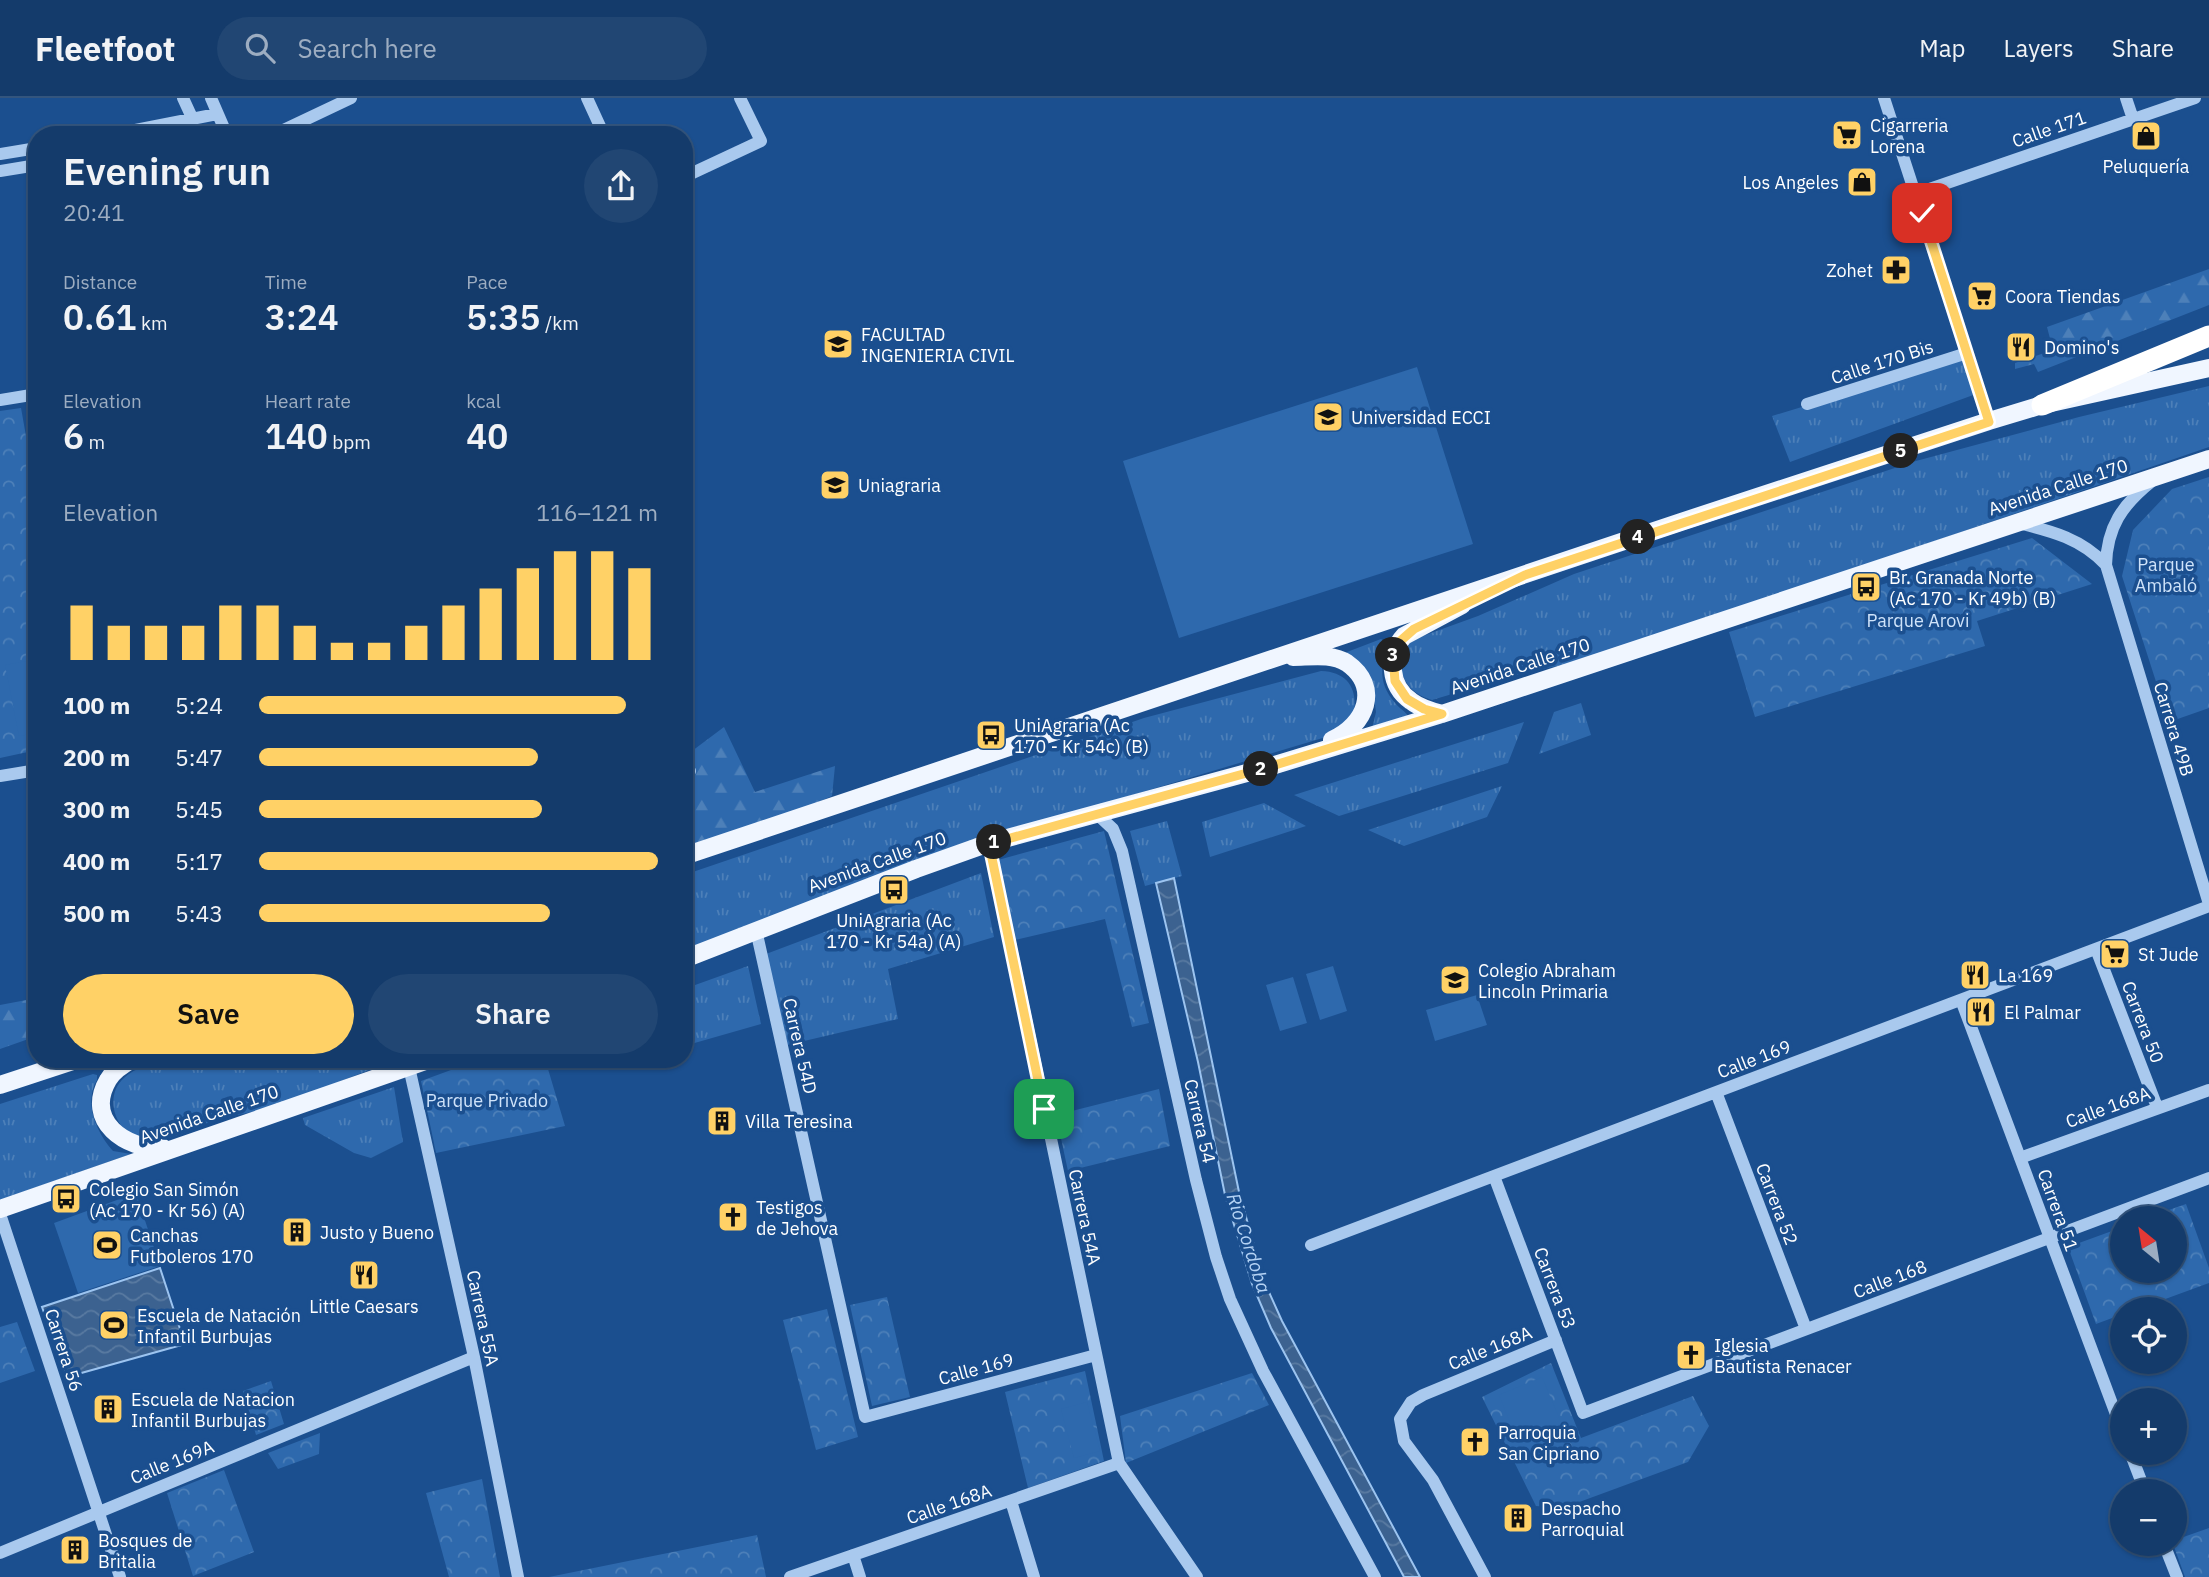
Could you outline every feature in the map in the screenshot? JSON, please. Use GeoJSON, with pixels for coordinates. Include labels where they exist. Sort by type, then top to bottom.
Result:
{"type":"FeatureCollection","features":[{"type":"Feature","properties":{"kind":"highway"},"geometry":{"type":"LineString","coordinates":[[2042,405],[2209,336]]}},
{"type":"Feature","properties":{"kind":"main road"},"geometry":{"type":"LineString","coordinates":[[693,853],[1279,656],[2042,405],[2209,368]]}},
{"type":"Feature","properties":{"kind":"main road","name":"Avenida Calle 170"},"geometry":{"type":"LineString","coordinates":[[693,955],[927,864],[989,844],[1265,768],[1442,714],[2207,460]]}},
{"type":"Feature","properties":{"kind":"main road"},"geometry":{"type":"LineString","coordinates":[[1442,714],[1424,709],[1407,699],[1395,681],[1393,656],[1398,643],[1414,629],[1525,575]]}},
{"type":"Feature","properties":{"kind":"main road"},"geometry":{"type":"LineString","coordinates":[[1265,768],[1353,729],[1364,711],[1364,687],[1359,675],[1345,662],[1328,656],[1279,656]]}},
{"type":"Feature","properties":{"kind":"main road"},"geometry":{"type":"LineString","coordinates":[[0,1085],[52,1068]]}},
{"type":"Feature","properties":{"kind":"main road"},"geometry":{"type":"LineString","coordinates":[[122,1068],[108,1079],[102,1094],[103,1113],[110,1129],[134,1145],[149,1148],[179,1147]]}},
{"type":"Feature","properties":{"kind":"main road","name":"Avenida Calle 170"},"geometry":{"type":"LineString","coordinates":[[0,1211],[406,1068]]}},
{"type":"Feature","properties":{"kind":"street"},"geometry":{"type":"LineString","coordinates":[[183,98],[196,126]]}},
{"type":"Feature","properties":{"kind":"street"},"geometry":{"type":"LineString","coordinates":[[211,98],[223,126]]}},
{"type":"Feature","properties":{"kind":"street"},"geometry":{"type":"LineString","coordinates":[[292,126],[351,98]]}},
{"type":"Feature","properties":{"kind":"street"},"geometry":{"type":"LineString","coordinates":[[587,98],[600,126]]}},
{"type":"Feature","properties":{"kind":"street"},"geometry":{"type":"LineString","coordinates":[[693,173],[761,141],[740,98]]}},
{"type":"Feature","properties":{"kind":"street"},"geometry":{"type":"LineString","coordinates":[[1884,98],[1989,422]]}},
{"type":"Feature","properties":{"kind":"street"},"geometry":{"type":"LineString","coordinates":[[2126,98],[2133,119]]}},
{"type":"Feature","properties":{"kind":"street","name":"Calle 171"},"geometry":{"type":"LineString","coordinates":[[1915,194],[2195,98]]}},
{"type":"Feature","properties":{"kind":"street"},"geometry":{"type":"LineString","coordinates":[[160,126],[217,114]]}},
{"type":"Feature","properties":{"kind":"street"},"geometry":{"type":"LineString","coordinates":[[0,154],[28,149]]}},
{"type":"Feature","properties":{"kind":"street"},"geometry":{"type":"LineString","coordinates":[[0,171],[28,166]]}},
{"type":"Feature","properties":{"kind":"street","name":"Calle 170 Bis"},"geometry":{"type":"LineString","coordinates":[[1807,404],[1967,353]]}},
{"type":"Feature","properties":{"kind":"street"},"geometry":{"type":"LineString","coordinates":[[0,400],[28,395]]}},
{"type":"Feature","properties":{"kind":"street","name":"Carrera 49B"},"geometry":{"type":"LineString","coordinates":[[2158,477],[2129,502],[2115,523],[2109,535],[2106,565],[2209,905]]}},
{"type":"Feature","properties":{"kind":"street"},"geometry":{"type":"LineString","coordinates":[[2018,523],[2079,542],[2106,565]]}},
{"type":"Feature","properties":{"kind":"street"},"geometry":{"type":"LineString","coordinates":[[0,776],[28,771]]}},
{"type":"Feature","properties":{"kind":"street","name":"Carrera 54"},"geometry":{"type":"LineString","coordinates":[[1098,815],[1113,829],[1122,851],[1196,1180],[1230,1299],[1263,1371],[1375,1577]]}},
{"type":"Feature","properties":{"kind":"street","name":"Carrera 54A"},"geometry":{"type":"LineString","coordinates":[[989,844],[1119,1463],[1197,1577]]}},
{"type":"Feature","properties":{"kind":"street","name":"Calle 169"},"geometry":{"type":"LineString","coordinates":[[1311,1245],[2209,905]]}},
{"type":"Feature","properties":{"kind":"street","name":"Carrera 54D"},"geometry":{"type":"LineString","coordinates":[[755,930],[865,1417]]}},
{"type":"Feature","properties":{"kind":"street","name":"Carrera 50"},"geometry":{"type":"LineString","coordinates":[[2096,949],[2157,1107]]}},
{"type":"Feature","properties":{"kind":"street","name":"Carrera 51"},"geometry":{"type":"LineString","coordinates":[[1961,1000],[2110,1398]]}},
{"type":"Feature","properties":{"kind":"street","name":"Carrera 55A"},"geometry":{"type":"LineString","coordinates":[[409,1068],[474,1357],[518,1577]]}},
{"type":"Feature","properties":{"kind":"street","name":"Calle 168A"},"geometry":{"type":"LineString","coordinates":[[2020,1158],[2209,1090]]}},
{"type":"Feature","properties":{"kind":"street","name":"Carrera 52"},"geometry":{"type":"LineString","coordinates":[[1716,1092],[1806,1329]]}},
{"type":"Feature","properties":{"kind":"street","name":"Carrera 53"},"geometry":{"type":"LineString","coordinates":[[1494,1176],[1583,1413]]}},
{"type":"Feature","properties":{"kind":"street","name":"Calle 168"},"geometry":{"type":"LineString","coordinates":[[1583,1413],[2209,1178]]}},
{"type":"Feature","properties":{"kind":"street","name":"Carrera 56"},"geometry":{"type":"LineString","coordinates":[[0,1211],[120,1577]]}},
{"type":"Feature","properties":{"kind":"street","name":"Calle 168A"},"geometry":{"type":"LineString","coordinates":[[1485,1577],[1433,1479],[1404,1441],[1400,1419],[1411,1402],[1423,1395],[1556,1340]]}},
{"type":"Feature","properties":{"kind":"street","name":"Calle 169"},"geometry":{"type":"LineString","coordinates":[[865,1417],[1096,1355]]}},
{"type":"Feature","properties":{"kind":"street","name":"Calle 169A"},"geometry":{"type":"LineString","coordinates":[[0,1553],[474,1357]]}},
{"type":"Feature","properties":{"kind":"street","name":"Calle 168A"},"geometry":{"type":"LineString","coordinates":[[790,1577],[1119,1463]]}},
{"type":"Feature","properties":{"kind":"street"},"geometry":{"type":"LineString","coordinates":[[1011,1501],[1034,1577]]}},
{"type":"Feature","properties":{"kind":"street"},"geometry":{"type":"LineString","coordinates":[[853,1555],[860,1577]]}},
{"type":"Feature","properties":{"kind":"street"},"geometry":{"type":"LineString","coordinates":[[2169,1556],[2177,1577]]}},
{"type":"Feature","properties":{"kind":"green space"},"geometry":{"type":"Polygon","coordinates":[[[2209,269],[2209,305],[2038,372],[2034,364],[2015,369],[2015,363],[2053,350],[2047,327],[2209,269]]]}},
{"type":"Feature","properties":{"kind":"green space"},"geometry":{"type":"Polygon","coordinates":[[[1963,358],[1976,394],[1790,462],[1772,416],[1963,358]]]}},
{"type":"Feature","properties":{"kind":"green space"},"geometry":{"type":"Polygon","coordinates":[[[1417,367],[1473,544],[1179,638],[1123,461],[1417,367]]]}},
{"type":"Feature","properties":{"kind":"green space"},"geometry":{"type":"Polygon","coordinates":[[[2209,386],[2209,447],[1588,660],[1526,672],[1432,700],[1413,690],[1401,671],[1406,649],[1420,637],[1478,616],[1574,574],[1916,461],[2079,417],[2209,386]]]}},
{"type":"Feature","properties":{"kind":"green space"},"geometry":{"type":"Polygon","coordinates":[[[21,408],[28,447],[28,752],[0,758],[0,411],[21,408]]]}},
{"type":"Feature","properties":{"kind":"green space","name":"Parque Ambaló"},"geometry":{"type":"Polygon","coordinates":[[[2209,477],[2209,708],[2169,722],[2122,576],[2133,530],[2172,489],[2209,477]]]}},
{"type":"Feature","properties":{"kind":"green space","name":"Parque Arovi"},"geometry":{"type":"Polygon","coordinates":[[[2032,538],[2092,584],[1977,621],[1985,646],[1755,717],[1729,632],[2032,538]]]}},
{"type":"Feature","properties":{"kind":"green space"},"geometry":{"type":"Polygon","coordinates":[[[1381,639],[1385,641],[1383,681],[1390,696],[1408,716],[1372,729],[1376,712],[1372,683],[1361,664],[1347,655],[1347,652],[1381,639]]]}},
{"type":"Feature","properties":{"kind":"green space"},"geometry":{"type":"Polygon","coordinates":[[[28,661],[28,734],[19,736],[5,665],[28,661]]]}},
{"type":"Feature","properties":{"kind":"green space"},"geometry":{"type":"Polygon","coordinates":[[[1321,671],[1331,672],[1345,679],[1355,700],[1353,718],[1326,737],[1089,808],[693,948],[693,872],[1144,718],[1321,671]]]}},
{"type":"Feature","properties":{"kind":"green space"},"geometry":{"type":"Polygon","coordinates":[[[1581,703],[1591,735],[1539,754],[1554,712],[1581,703]]]}},
{"type":"Feature","properties":{"kind":"green space"},"geometry":{"type":"Polygon","coordinates":[[[1524,722],[1508,763],[1339,816],[1294,795],[1524,722]]]}},
{"type":"Feature","properties":{"kind":"green space"},"geometry":{"type":"Polygon","coordinates":[[[724,727],[755,792],[835,766],[832,796],[772,822],[693,847],[693,750],[724,727]]]}},
{"type":"Feature","properties":{"kind":"green space"},"geometry":{"type":"Polygon","coordinates":[[[1502,786],[1487,817],[1404,846],[1368,830],[1502,786]]]}},
{"type":"Feature","properties":{"kind":"green space"},"geometry":{"type":"Polygon","coordinates":[[[1264,803],[1306,826],[1210,857],[1202,822],[1264,803]]]}},
{"type":"Feature","properties":{"kind":"green space"},"geometry":{"type":"Polygon","coordinates":[[[1167,821],[1182,876],[1145,886],[1130,831],[1167,821]]]}},
{"type":"Feature","properties":{"kind":"green space"},"geometry":{"type":"Polygon","coordinates":[[[1104,831],[1149,1023],[1132,1027],[1105,919],[1015,940],[998,860],[1104,831]]]}},
{"type":"Feature","properties":{"kind":"green space"},"geometry":{"type":"Polygon","coordinates":[[[981,873],[994,937],[888,969],[898,1019],[787,1045],[766,954],[981,873]]]}},
{"type":"Feature","properties":{"kind":"green space"},"geometry":{"type":"Polygon","coordinates":[[[748,966],[761,1024],[693,1043],[693,986],[748,966]]]}},
{"type":"Feature","properties":{"kind":"green space"},"geometry":{"type":"Polygon","coordinates":[[[1333,966],[1347,1011],[1320,1020],[1306,974],[1333,966]]]}},
{"type":"Feature","properties":{"kind":"green space"},"geometry":{"type":"Polygon","coordinates":[[[1293,977],[1307,1023],[1280,1031],[1266,985],[1293,977]]]}},
{"type":"Feature","properties":{"kind":"green space"},"geometry":{"type":"Polygon","coordinates":[[[1477,995],[1487,1025],[1435,1041],[1426,1010],[1477,995]]]}},
{"type":"Feature","properties":{"kind":"green space"},"geometry":{"type":"Polygon","coordinates":[[[28,1000],[28,1039],[0,1049],[0,1005],[28,1000]]]}},
{"type":"Feature","properties":{"kind":"green space"},"geometry":{"type":"Polygon","coordinates":[[[141,1068],[375,1068],[268,1108],[215,1120],[166,1139],[149,1141],[129,1134],[116,1117],[114,1096],[117,1086],[141,1068]]]}},
{"type":"Feature","properties":{"kind":"green space","name":"Parque Privado"},"geometry":{"type":"Polygon","coordinates":[[[456,1068],[548,1068],[565,1126],[436,1153],[421,1081],[456,1068]]]}},
{"type":"Feature","properties":{"kind":"green space"},"geometry":{"type":"Polygon","coordinates":[[[93,1074],[97,1075],[91,1098],[97,1127],[113,1151],[131,1154],[0,1200],[0,1104],[93,1074]]]}},
{"type":"Feature","properties":{"kind":"green space"},"geometry":{"type":"Polygon","coordinates":[[[394,1087],[403,1142],[371,1158],[354,1153],[305,1125],[303,1118],[394,1087]]]}},
{"type":"Feature","properties":{"kind":"green space"},"geometry":{"type":"Polygon","coordinates":[[[1159,1089],[1170,1146],[1068,1171],[1056,1115],[1159,1089]]]}},
{"type":"Feature","properties":{"kind":"green space","name":"Canchas Futboleros 170"},"geometry":{"type":"Polygon","coordinates":[[[136,1193],[160,1266],[78,1293],[54,1223],[136,1193]]]}},
{"type":"Feature","properties":{"kind":"green space"},"geometry":{"type":"Polygon","coordinates":[[[2188,1210],[2209,1268],[2209,1283],[2171,1297],[2110,1297],[2110,1319],[2096,1324],[2068,1247],[2110,1232],[2110,1283],[2188,1283],[2188,1210]]]}},
{"type":"Feature","properties":{"kind":"green space"},"geometry":{"type":"Polygon","coordinates":[[[887,1297],[910,1397],[872,1406],[850,1305],[887,1297]]]}},
{"type":"Feature","properties":{"kind":"green space"},"geometry":{"type":"Polygon","coordinates":[[[827,1309],[858,1437],[816,1450],[783,1320],[827,1309]]]}},
{"type":"Feature","properties":{"kind":"green space"},"geometry":{"type":"Polygon","coordinates":[[[17,1322],[35,1371],[0,1383],[0,1327],[17,1322]]]}},
{"type":"Feature","properties":{"kind":"green space"},"geometry":{"type":"Polygon","coordinates":[[[1551,1363],[1581,1438],[1693,1396],[1709,1426],[1688,1462],[1563,1508],[1536,1506],[1482,1397],[1551,1363]]]}},
{"type":"Feature","properties":{"kind":"green space"},"geometry":{"type":"Polygon","coordinates":[[[1085,1371],[1104,1461],[1028,1488],[1005,1392],[1085,1371]]]}},
{"type":"Feature","properties":{"kind":"green space"},"geometry":{"type":"Polygon","coordinates":[[[1252,1373],[1269,1405],[1126,1463],[1120,1416],[1252,1373]]]}},
{"type":"Feature","properties":{"kind":"green space"},"geometry":{"type":"Polygon","coordinates":[[[1542,1377],[1574,1453],[1529,1470],[1499,1395],[1542,1377]]]}},
{"type":"Feature","properties":{"kind":"green space"},"geometry":{"type":"Polygon","coordinates":[[[271,1381],[284,1424],[256,1435],[243,1391],[271,1381]]]}},
{"type":"Feature","properties":{"kind":"green space"},"geometry":{"type":"Polygon","coordinates":[[[1087,1402],[1100,1451],[1074,1458],[1061,1409],[1087,1402]]]}},
{"type":"Feature","properties":{"kind":"green space"},"geometry":{"type":"Polygon","coordinates":[[[320,1433],[319,1454],[278,1469],[268,1453],[320,1433]]]}},
{"type":"Feature","properties":{"kind":"green space"},"geometry":{"type":"Polygon","coordinates":[[[224,1470],[254,1552],[193,1576],[167,1493],[224,1470]]]}},
{"type":"Feature","properties":{"kind":"green space"},"geometry":{"type":"Polygon","coordinates":[[[482,1479],[500,1577],[449,1577],[426,1493],[482,1479]]]}},
{"type":"Feature","properties":{"kind":"green space"},"geometry":{"type":"Polygon","coordinates":[[[2209,1528],[2209,1577],[2185,1577],[2177,1556],[2187,1556],[2187,1536],[2209,1528]]]}},
{"type":"Feature","properties":{"kind":"green space"},"geometry":{"type":"Polygon","coordinates":[[[757,1535],[766,1577],[549,1577],[757,1535]]]}},
{"type":"Feature","properties":{"kind":"water","name":"Rio Cordoba"},"geometry":{"type":"Polygon","coordinates":[[[1174,878],[1239,1192],[1264,1281],[1282,1321],[1420,1577],[1404,1577],[1271,1328],[1252,1284],[1225,1195],[1198,1062],[1156,883],[1174,878]]]}},
{"type":"Feature","properties":{"kind":"water","name":"Escuela de Natación Infantil Burbujas"},"geometry":{"type":"Polygon","coordinates":[[[160,1268],[185,1344],[67,1377],[42,1307],[160,1268]]]}},
{"type":"Feature","properties":{"kind":"place","name":"Cigarreria Lorena"},"geometry":{"type":"Point","coordinates":[1847,135]}},
{"type":"Feature","properties":{"kind":"place","name":"Peluquería"},"geometry":{"type":"Point","coordinates":[2146,136]}},
{"type":"Feature","properties":{"kind":"place","name":"Los Angeles"},"geometry":{"type":"Point","coordinates":[1862,182]}},
{"type":"Feature","properties":{"kind":"place","name":"Zohet"},"geometry":{"type":"Point","coordinates":[1896,270]}},
{"type":"Feature","properties":{"kind":"place","name":"Coora Tiendas"},"geometry":{"type":"Point","coordinates":[1982,296]}},
{"type":"Feature","properties":{"kind":"place","name":"FACULTAD INGENIERIA CIVIL"},"geometry":{"type":"Point","coordinates":[838,344]}},
{"type":"Feature","properties":{"kind":"place","name":"Domino's"},"geometry":{"type":"Point","coordinates":[2021,347]}},
{"type":"Feature","properties":{"kind":"place","name":"Universidad ECCI"},"geometry":{"type":"Point","coordinates":[1328,417]}},
{"type":"Feature","properties":{"kind":"place","name":"Uniagraria"},"geometry":{"type":"Point","coordinates":[835,485]}},
{"type":"Feature","properties":{"kind":"place","name":"Br. Granada Norte (Ac 170 - Kr 49b) (B)"},"geometry":{"type":"Point","coordinates":[1866,587]}},
{"type":"Feature","properties":{"kind":"place","name":"UniAgraria (Ac 170 - Kr 54c) (B)"},"geometry":{"type":"Point","coordinates":[991,735]}},
{"type":"Feature","properties":{"kind":"place","name":"UniAgraria (Ac 170 - Kr 54a) (A)"},"geometry":{"type":"Point","coordinates":[894,890]}},
{"type":"Feature","properties":{"kind":"place","name":"St Jude"},"geometry":{"type":"Point","coordinates":[2115,954]}},
{"type":"Feature","properties":{"kind":"place","name":"La 169"},"geometry":{"type":"Point","coordinates":[1975,975]}},
{"type":"Feature","properties":{"kind":"place","name":"Colegio Abraham Lincoln Primaria"},"geometry":{"type":"Point","coordinates":[1455,980]}},
{"type":"Feature","properties":{"kind":"place","name":"El Palmar"},"geometry":{"type":"Point","coordinates":[1981,1012]}},
{"type":"Feature","properties":{"kind":"place","name":"Villa Teresina"},"geometry":{"type":"Point","coordinates":[722,1121]}},
{"type":"Feature","properties":{"kind":"place","name":"Colegio San Simón (Ac 170 - Kr 56) (A)"},"geometry":{"type":"Point","coordinates":[66,1199]}},
{"type":"Feature","properties":{"kind":"place","name":"Testigos de Jehova"},"geometry":{"type":"Point","coordinates":[733,1217]}},
{"type":"Feature","properties":{"kind":"place","name":"Justo y Bueno"},"geometry":{"type":"Point","coordinates":[297,1232]}},
{"type":"Feature","properties":{"kind":"place","name":"Canchas Futboleros 170"},"geometry":{"type":"Point","coordinates":[107,1245]}},
{"type":"Feature","properties":{"kind":"place","name":"Little Caesars"},"geometry":{"type":"Point","coordinates":[364,1275]}},
{"type":"Feature","properties":{"kind":"place","name":"Escuela de Natación Infantil Burbujas"},"geometry":{"type":"Point","coordinates":[114,1325]}},
{"type":"Feature","properties":{"kind":"place","name":"Iglesia Bautista Renacer"},"geometry":{"type":"Point","coordinates":[1691,1355]}},
{"type":"Feature","properties":{"kind":"place","name":"Escuela de Natacion Infantil Burbujas"},"geometry":{"type":"Point","coordinates":[108,1409]}},
{"type":"Feature","properties":{"kind":"place","name":"Parroquia San Cipriano"},"geometry":{"type":"Point","coordinates":[1475,1442]}},
{"type":"Feature","properties":{"kind":"place","name":"Despacho Parroquial"},"geometry":{"type":"Point","coordinates":[1518,1518]}},
{"type":"Feature","properties":{"kind":"place","name":"Bosques de Britalia"},"geometry":{"type":"Point","coordinates":[75,1550]}},
{"type":"Feature","properties":{"kind":"route"},"geometry":{"type":"LineString","coordinates":[[1044,1109],[989,844],[1265,768],[1442,714],[1424,709],[1407,699],[1395,681],[1393,656],[1398,643],[1414,629],[1525,575],[1989,422],[1922,213]]}}]}
